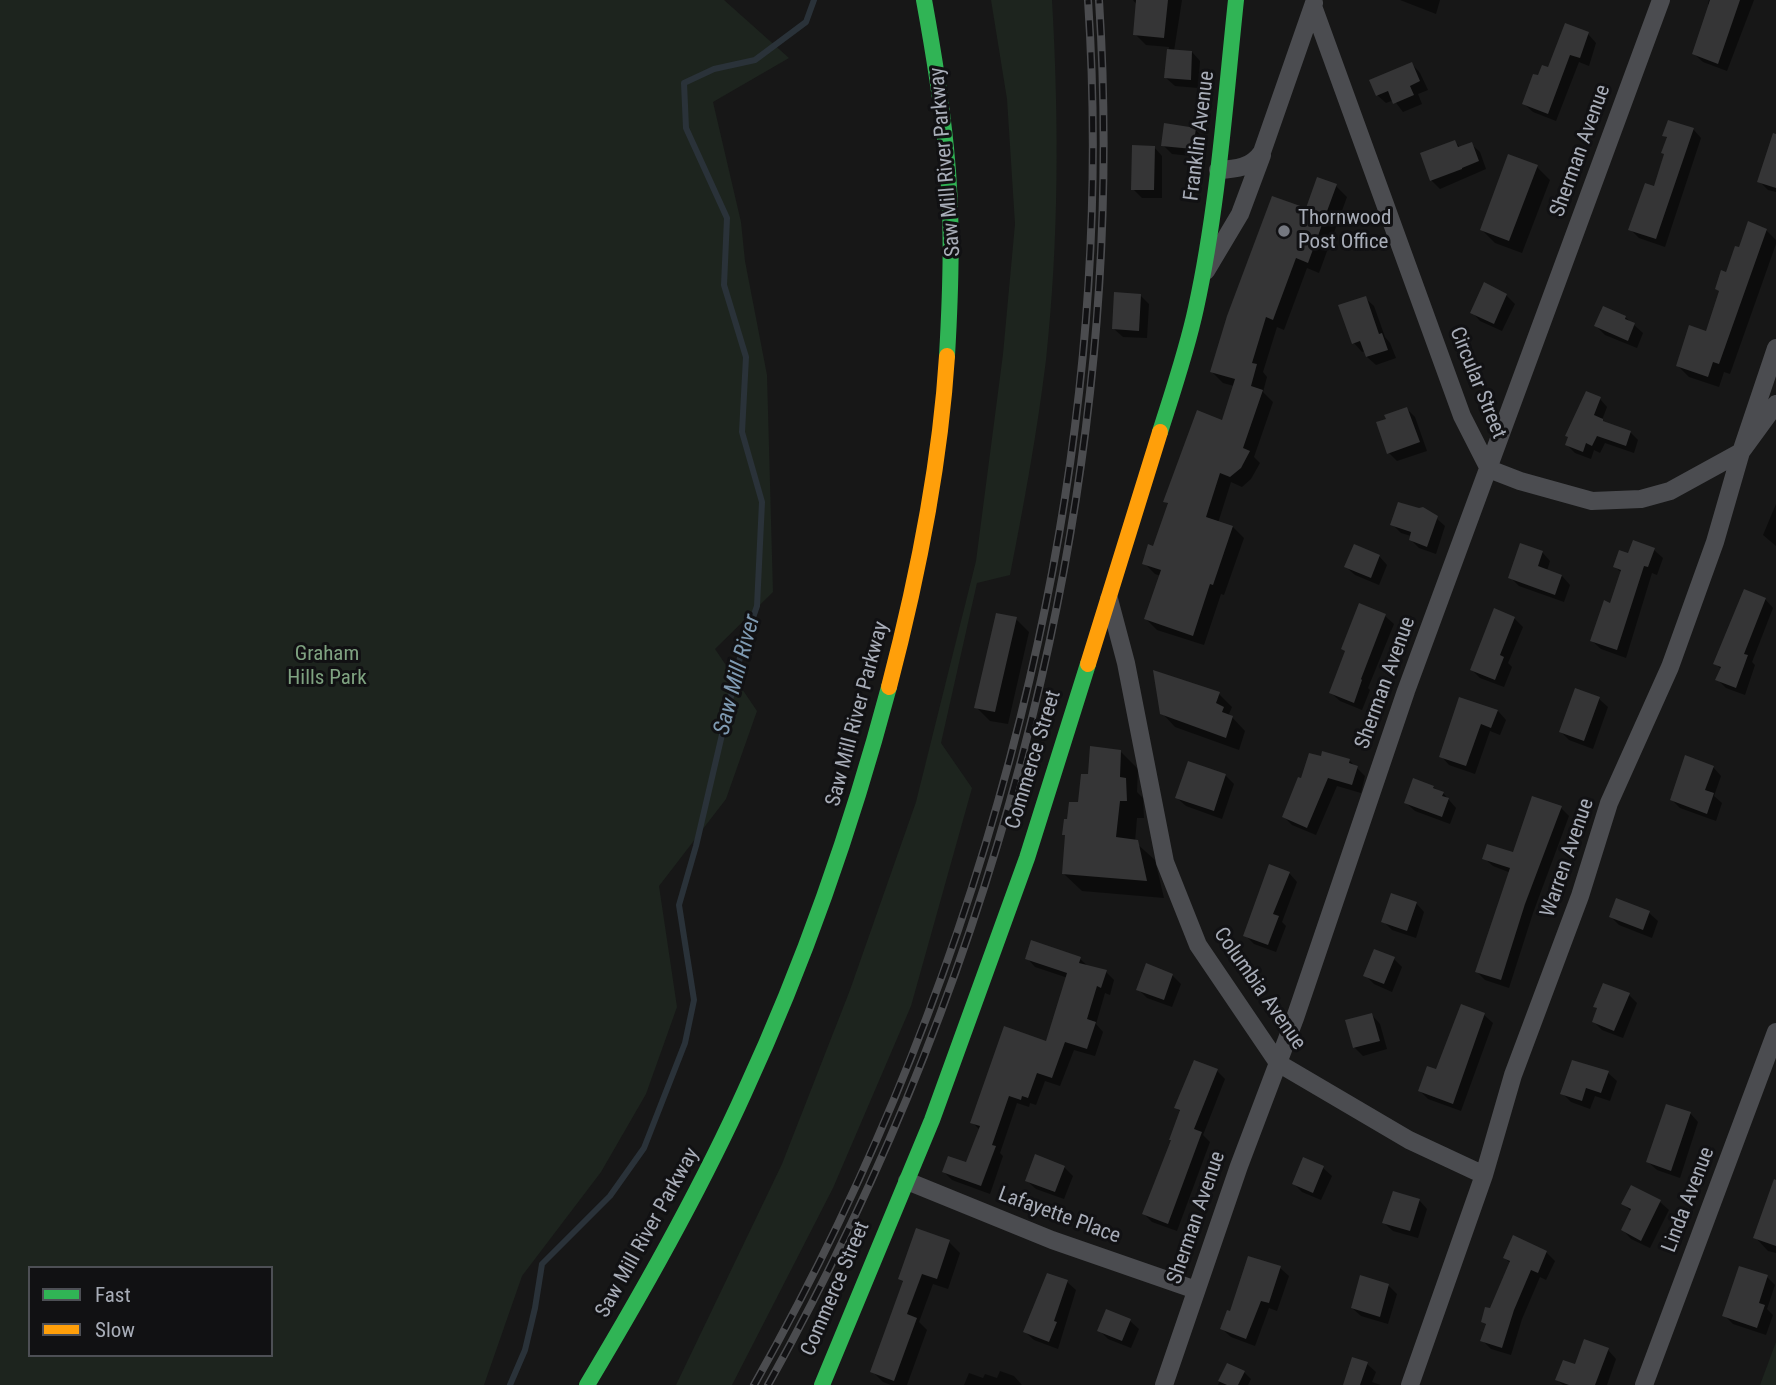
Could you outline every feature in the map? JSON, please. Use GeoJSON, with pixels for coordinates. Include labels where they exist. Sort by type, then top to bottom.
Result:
{"type":"FeatureCollection","features":[{"type":"Feature","properties":{"kind":"main road","name":"Saw Mill River Parkway"},"geometry":{"type":"LineString","coordinates":[[587,1385],[700,1184],[743,1097],[787,997],[850,826],[895,663],[934,473],[952,315],[953,218],[947,146],[938,74],[924,0]]}},
{"type":"Feature","properties":{"kind":"main road","name":"Franklin Avenue"},"geometry":{"type":"LineString","coordinates":[[1202,277],[1218,170],[1236,0]]}},
{"type":"Feature","properties":{"kind":"main road","name":"Commerce Street"},"geometry":{"type":"LineString","coordinates":[[822,1385],[962,1040],[1027,858],[1185,352],[1202,277]]}},
{"type":"Feature","properties":{"kind":"street","name":"Sherman Avenue"},"geometry":{"type":"LineString","coordinates":[[1164,1385],[1406,691],[1661,0]]}},
{"type":"Feature","properties":{"kind":"street","name":"Commerce Street"},"geometry":{"type":"LineString","coordinates":[[1202,277],[1240,214],[1314,3]]}},
{"type":"Feature","properties":{"kind":"street","name":"Circular Street"},"geometry":{"type":"LineString","coordinates":[[1314,3],[1462,416],[1489,469],[1520,481],[1592,501],[1641,499],[1670,491],[1741,452],[1776,404]]}},
{"type":"Feature","properties":{"kind":"street","name":"Commerce Street"},"geometry":{"type":"LineString","coordinates":[[1218,170],[1240,168],[1252,163],[1265,143]]}},
{"type":"Feature","properties":{"kind":"street","name":"Warren Avenue"},"geometry":{"type":"LineString","coordinates":[[1410,1385],[1484,1175],[1513,1075],[1580,896],[1609,803],[1670,667],[1715,542],[1741,452],[1776,348]]}},
{"type":"Feature","properties":{"kind":"street","name":"Columbia Avenue"},"geometry":{"type":"LineString","coordinates":[[1108,596],[1126,663],[1165,862],[1198,944],[1278,1063],[1409,1140],[1484,1175]]}},
{"type":"Feature","properties":{"kind":"street","name":"Linda Avenue"},"geometry":{"type":"LineString","coordinates":[[1644,1385],[1776,1032]]}},
{"type":"Feature","properties":{"kind":"street","name":"Lafayette Place"},"geometry":{"type":"LineString","coordinates":[[907,1181],[1052,1240],[1196,1290]]}},
{"type":"Feature","properties":{"kind":"green space","name":"Graham Hills Park"},"geometry":{"type":"Polygon","coordinates":[[[0,0],[724,0],[789,58],[713,102],[741,222],[745,261],[767,375],[773,592],[715,649],[757,711],[726,799],[659,886],[677,1007],[646,1094],[601,1172],[522,1276],[484,1385],[0,1385],[0,0]]]}},
{"type":"Feature","properties":{"kind":"green space"},"geometry":{"type":"Polygon","coordinates":[[[991,0],[1052,0],[1057,135],[1055,225],[1046,360],[1010,575],[977,583],[941,743],[972,788],[911,1006],[833,1188],[732,1385],[676,1385],[782,1164],[850,990],[916,802],[976,561],[1003,354],[1015,224],[1007,99],[991,0]]]}},
{"type":"Feature","properties":{"kind":"green space"},"geometry":{"type":"Polygon","coordinates":[[[1776,1342],[1776,1385],[1760,1385],[1776,1342]]]}},
{"type":"Feature","properties":{"kind":"building"},"geometry":{"type":"Polygon","coordinates":[[[1136,0],[1168,0],[1164,38],[1133,35],[1136,0]]]}},
{"type":"Feature","properties":{"kind":"building"},"geometry":{"type":"Polygon","coordinates":[[[1710,0],[1740,0],[1718,64],[1692,54],[1710,0]]]}},
{"type":"Feature","properties":{"kind":"building"},"geometry":{"type":"Polygon","coordinates":[[[1565,23],[1589,32],[1580,58],[1570,55],[1548,114],[1522,104],[1533,74],[1538,75],[1542,65],[1548,67],[1565,23]]]}},
{"type":"Feature","properties":{"kind":"building"},"geometry":{"type":"Polygon","coordinates":[[[1167,49],[1192,51],[1191,80],[1164,78],[1167,49]]]}},
{"type":"Feature","properties":{"kind":"building"},"geometry":{"type":"Polygon","coordinates":[[[1412,62],[1420,81],[1410,86],[1414,95],[1393,104],[1388,91],[1376,96],[1369,80],[1412,62]]]}},
{"type":"Feature","properties":{"kind":"building"},"geometry":{"type":"Polygon","coordinates":[[[1668,120],[1694,128],[1656,239],[1628,230],[1645,183],[1654,186],[1664,154],[1661,153],[1667,137],[1662,136],[1668,120]]]}},
{"type":"Feature","properties":{"kind":"building"},"geometry":{"type":"Polygon","coordinates":[[[1164,123],[1196,128],[1193,149],[1161,146],[1164,123]]]}},
{"type":"Feature","properties":{"kind":"building"},"geometry":{"type":"Polygon","coordinates":[[[1773,133],[1776,134],[1776,188],[1757,182],[1773,133]]]}},
{"type":"Feature","properties":{"kind":"building"},"geometry":{"type":"Polygon","coordinates":[[[1455,140],[1458,147],[1472,142],[1479,161],[1430,181],[1420,153],[1455,140]]]}},
{"type":"Feature","properties":{"kind":"building"},"geometry":{"type":"Polygon","coordinates":[[[1132,145],[1155,146],[1154,190],[1131,190],[1132,145]]]}},
{"type":"Feature","properties":{"kind":"building"},"geometry":{"type":"Polygon","coordinates":[[[1508,154],[1538,165],[1509,241],[1480,230],[1508,154]]]}},
{"type":"Feature","properties":{"kind":"building"},"geometry":{"type":"Polygon","coordinates":[[[1317,177],[1337,184],[1308,263],[1296,258],[1273,320],[1266,317],[1252,363],[1257,364],[1251,386],[1263,390],[1243,448],[1250,451],[1241,468],[1230,477],[1220,473],[1206,517],[1233,526],[1193,636],[1144,619],[1161,570],[1142,564],[1148,544],[1153,546],[1168,503],[1163,502],[1197,410],[1222,420],[1235,379],[1210,372],[1227,316],[1272,196],[1306,208],[1317,177]]]}},
{"type":"Feature","properties":{"kind":"building"},"geometry":{"type":"Polygon","coordinates":[[[1748,221],[1767,229],[1719,364],[1713,362],[1708,377],[1676,366],[1689,325],[1706,331],[1719,291],[1715,289],[1721,270],[1726,272],[1748,221]]]}},
{"type":"Feature","properties":{"kind":"building"},"geometry":{"type":"Polygon","coordinates":[[[1484,282],[1507,294],[1494,324],[1470,313],[1484,282]]]}},
{"type":"Feature","properties":{"kind":"building"},"geometry":{"type":"Polygon","coordinates":[[[1114,292],[1141,294],[1139,331],[1112,329],[1114,292]]]}},
{"type":"Feature","properties":{"kind":"building"},"geometry":{"type":"Polygon","coordinates":[[[1366,296],[1379,334],[1382,333],[1388,350],[1366,357],[1360,341],[1352,344],[1338,305],[1366,296]]]}},
{"type":"Feature","properties":{"kind":"building"},"geometry":{"type":"Polygon","coordinates":[[[1603,306],[1635,323],[1628,341],[1594,326],[1603,306]]]}},
{"type":"Feature","properties":{"kind":"building"},"geometry":{"type":"Polygon","coordinates":[[[1586,391],[1601,397],[1594,415],[1631,431],[1626,446],[1597,436],[1592,446],[1586,443],[1583,452],[1565,445],[1568,437],[1565,436],[1586,391]]]}},
{"type":"Feature","properties":{"kind":"building"},"geometry":{"type":"Polygon","coordinates":[[[1407,407],[1420,442],[1387,454],[1376,422],[1386,419],[1384,415],[1407,407]]]}},
{"type":"Feature","properties":{"kind":"building"},"geometry":{"type":"Polygon","coordinates":[[[1398,502],[1423,507],[1438,516],[1427,547],[1409,540],[1411,532],[1390,525],[1398,502]]]}},
{"type":"Feature","properties":{"kind":"building"},"geometry":{"type":"Polygon","coordinates":[[[1633,540],[1655,548],[1648,567],[1644,566],[1617,650],[1590,641],[1604,600],[1610,603],[1621,570],[1613,567],[1619,550],[1628,553],[1633,540]]]}},
{"type":"Feature","properties":{"kind":"building"},"geometry":{"type":"Polygon","coordinates":[[[1520,543],[1543,551],[1538,566],[1562,575],[1555,595],[1508,578],[1520,543]]]}},
{"type":"Feature","properties":{"kind":"building"},"geometry":{"type":"Polygon","coordinates":[[[1354,544],[1380,555],[1371,578],[1344,567],[1354,544]]]}},
{"type":"Feature","properties":{"kind":"building"},"geometry":{"type":"Polygon","coordinates":[[[1744,589],[1766,598],[1744,654],[1748,655],[1736,688],[1715,680],[1721,667],[1713,664],[1744,589]]]}},
{"type":"Feature","properties":{"kind":"building"},"geometry":{"type":"Polygon","coordinates":[[[1359,603],[1386,614],[1354,703],[1329,693],[1345,651],[1341,649],[1359,603]]]}},
{"type":"Feature","properties":{"kind":"building"},"geometry":{"type":"Polygon","coordinates":[[[1494,608],[1515,617],[1500,655],[1504,657],[1495,680],[1470,670],[1494,608]]]}},
{"type":"Feature","properties":{"kind":"building"},"geometry":{"type":"Polygon","coordinates":[[[996,613],[1017,617],[995,712],[974,708],[996,613]]]}},
{"type":"Feature","properties":{"kind":"building"},"geometry":{"type":"Polygon","coordinates":[[[1153,670],[1220,692],[1216,703],[1224,707],[1222,712],[1233,716],[1226,738],[1160,714],[1153,670]]]}},
{"type":"Feature","properties":{"kind":"building"},"geometry":{"type":"Polygon","coordinates":[[[1575,688],[1600,697],[1584,741],[1559,732],[1575,688]]]}},
{"type":"Feature","properties":{"kind":"building"},"geometry":{"type":"Polygon","coordinates":[[[1459,697],[1498,710],[1491,728],[1481,724],[1466,766],[1439,757],[1459,697]]]}},
{"type":"Feature","properties":{"kind":"building"},"geometry":{"type":"Polygon","coordinates":[[[1090,746],[1121,750],[1120,777],[1126,778],[1127,801],[1120,801],[1116,837],[1138,840],[1147,881],[1062,874],[1064,819],[1067,819],[1069,802],[1078,802],[1081,774],[1088,774],[1090,746]]]}},
{"type":"Feature","properties":{"kind":"building"},"geometry":{"type":"Polygon","coordinates":[[[1322,751],[1350,759],[1349,763],[1358,766],[1352,785],[1328,778],[1307,828],[1282,817],[1298,777],[1301,778],[1309,753],[1321,756],[1322,751]]]}},
{"type":"Feature","properties":{"kind":"building"},"geometry":{"type":"Polygon","coordinates":[[[1685,755],[1714,766],[1705,790],[1714,793],[1707,814],[1670,800],[1685,755]]]}},
{"type":"Feature","properties":{"kind":"building"},"geometry":{"type":"Polygon","coordinates":[[[1188,761],[1226,774],[1214,811],[1175,798],[1188,761]]]}},
{"type":"Feature","properties":{"kind":"building"},"geometry":{"type":"Polygon","coordinates":[[[1413,778],[1434,786],[1433,788],[1444,792],[1442,796],[1449,798],[1442,817],[1404,803],[1413,778]]]}},
{"type":"Feature","properties":{"kind":"building"},"geometry":{"type":"Polygon","coordinates":[[[1532,796],[1562,806],[1525,904],[1501,980],[1475,972],[1510,868],[1482,859],[1487,844],[1513,852],[1532,796]]]}},
{"type":"Feature","properties":{"kind":"building"},"geometry":{"type":"Polygon","coordinates":[[[1269,864],[1290,872],[1273,914],[1279,916],[1268,945],[1243,936],[1269,864]]]}},
{"type":"Feature","properties":{"kind":"building"},"geometry":{"type":"Polygon","coordinates":[[[1391,893],[1417,902],[1407,931],[1381,922],[1391,893]]]}},
{"type":"Feature","properties":{"kind":"building"},"geometry":{"type":"Polygon","coordinates":[[[1616,898],[1650,911],[1643,930],[1609,917],[1616,898]]]}},
{"type":"Feature","properties":{"kind":"building"},"geometry":{"type":"Polygon","coordinates":[[[1031,940],[1081,957],[1079,963],[1107,970],[1101,988],[1097,986],[1087,1019],[1096,1022],[1087,1049],[1065,1042],[1052,1078],[1037,1073],[1028,1098],[1022,1096],[1021,1100],[1009,1096],[992,1145],[996,1146],[981,1186],[942,1172],[948,1156],[966,1162],[980,1126],[970,1123],[1004,1026],[1046,1041],[1067,973],[1025,959],[1031,940]]]}},
{"type":"Feature","properties":{"kind":"building"},"geometry":{"type":"Polygon","coordinates":[[[1374,949],[1395,957],[1384,984],[1363,976],[1374,949]]]}},
{"type":"Feature","properties":{"kind":"building"},"geometry":{"type":"Polygon","coordinates":[[[1146,963],[1173,974],[1164,1000],[1136,990],[1146,963]]]}},
{"type":"Feature","properties":{"kind":"building"},"geometry":{"type":"Polygon","coordinates":[[[1603,983],[1630,993],[1614,1031],[1592,1022],[1597,1008],[1593,1007],[1603,983]]]}},
{"type":"Feature","properties":{"kind":"building"},"geometry":{"type":"Polygon","coordinates":[[[1461,1004],[1485,1013],[1453,1104],[1418,1091],[1427,1066],[1436,1069],[1461,1004]]]}},
{"type":"Feature","properties":{"kind":"building"},"geometry":{"type":"Polygon","coordinates":[[[1372,1013],[1380,1041],[1353,1048],[1345,1020],[1372,1013]]]}},
{"type":"Feature","properties":{"kind":"building"},"geometry":{"type":"Polygon","coordinates":[[[1194,1060],[1218,1069],[1194,1129],[1202,1132],[1168,1224],[1142,1214],[1171,1140],[1180,1110],[1174,1108],[1194,1060]]]}},
{"type":"Feature","properties":{"kind":"building"},"geometry":{"type":"Polygon","coordinates":[[[1572,1060],[1609,1071],[1601,1093],[1586,1088],[1582,1101],[1560,1094],[1572,1060]]]}},
{"type":"Feature","properties":{"kind":"building"},"geometry":{"type":"Polygon","coordinates":[[[1666,1104],[1691,1112],[1671,1171],[1646,1162],[1666,1104]]]}},
{"type":"Feature","properties":{"kind":"building"},"geometry":{"type":"Polygon","coordinates":[[[1035,1154],[1065,1166],[1055,1192],[1025,1181],[1035,1154]]]}},
{"type":"Feature","properties":{"kind":"building"},"geometry":{"type":"Polygon","coordinates":[[[1303,1157],[1324,1166],[1313,1193],[1292,1184],[1303,1157]]]}},
{"type":"Feature","properties":{"kind":"building"},"geometry":{"type":"Polygon","coordinates":[[[1774,1179],[1776,1180],[1776,1246],[1753,1238],[1774,1179]]]}},
{"type":"Feature","properties":{"kind":"building"},"geometry":{"type":"Polygon","coordinates":[[[1631,1185],[1661,1200],[1641,1241],[1621,1230],[1631,1209],[1621,1204],[1631,1185]]]}},
{"type":"Feature","properties":{"kind":"building"},"geometry":{"type":"Polygon","coordinates":[[[1393,1191],[1420,1199],[1410,1231],[1382,1223],[1393,1191]]]}},
{"type":"Feature","properties":{"kind":"building"},"geometry":{"type":"Polygon","coordinates":[[[916,1228],[950,1240],[937,1279],[922,1274],[907,1314],[917,1318],[894,1381],[870,1372],[903,1281],[898,1279],[916,1228]]]}},
{"type":"Feature","properties":{"kind":"building"},"geometry":{"type":"Polygon","coordinates":[[[1513,1235],[1547,1251],[1538,1273],[1531,1270],[1502,1348],[1480,1341],[1486,1324],[1481,1322],[1485,1307],[1490,1308],[1510,1261],[1503,1258],[1513,1235]]]}},
{"type":"Feature","properties":{"kind":"building"},"geometry":{"type":"Polygon","coordinates":[[[1248,1256],[1281,1266],[1269,1303],[1261,1301],[1246,1339],[1220,1329],[1227,1310],[1230,1311],[1248,1256]]]}},
{"type":"Feature","properties":{"kind":"building"},"geometry":{"type":"Polygon","coordinates":[[[1739,1266],[1768,1275],[1759,1303],[1765,1305],[1757,1328],[1722,1316],[1739,1266]]]}},
{"type":"Feature","properties":{"kind":"building"},"geometry":{"type":"Polygon","coordinates":[[[1047,1273],[1068,1280],[1049,1342],[1023,1332],[1047,1273]]]}},
{"type":"Feature","properties":{"kind":"building"},"geometry":{"type":"Polygon","coordinates":[[[1360,1275],[1389,1284],[1380,1317],[1351,1308],[1360,1275]]]}},
{"type":"Feature","properties":{"kind":"building"},"geometry":{"type":"Polygon","coordinates":[[[1106,1309],[1131,1319],[1122,1341],[1097,1331],[1106,1309]]]}},
{"type":"Feature","properties":{"kind":"building"},"geometry":{"type":"Polygon","coordinates":[[[1584,1339],[1609,1348],[1595,1385],[1569,1385],[1555,1380],[1563,1360],[1575,1364],[1584,1339]]]}},
{"type":"Feature","properties":{"kind":"building"},"geometry":{"type":"Polygon","coordinates":[[[1352,1357],[1368,1362],[1360,1385],[1343,1385],[1352,1357]]]}},
{"type":"Feature","properties":{"kind":"building"},"geometry":{"type":"Polygon","coordinates":[[[1227,1363],[1245,1371],[1238,1385],[1227,1385],[1218,1381],[1227,1363]]]}},
{"type":"Feature","properties":{"kind":"waterway","name":"Saw Mill River"},"geometry":{"type":"LineString","coordinates":[[510,1385],[525,1350],[542,1264],[610,1196],[644,1148],[685,1043],[694,1000],[679,905],[696,846],[742,649],[757,606],[762,502],[742,432],[746,357],[724,285],[727,218],[686,128],[684,83],[714,69],[755,60],[806,22],[814,0]]}},
{"type":"Feature","properties":{"kind":"railway"},"geometry":{"type":"LineString","coordinates":[[754,1385],[837,1226],[909,1061],[971,891],[1021,716],[1058,539],[1082,359],[1092,179],[1088,0]]}},
{"type":"Feature","properties":{"kind":"railway"},"geometry":{"type":"LineString","coordinates":[[768,1385],[850,1225],[922,1060],[983,890],[1032,716],[1069,539],[1093,360],[1103,180],[1099,0]]}},
{"type":"Feature","properties":{"kind":"traffic: fast"},"geometry":{"type":"LineString","coordinates":[[924,0],[944,129],[950,200],[947,356]]}},
{"type":"Feature","properties":{"kind":"traffic: fast"},"geometry":{"type":"LineString","coordinates":[[1160,432],[1180,370],[1204,270],[1220,155],[1236,0]]}},
{"type":"Feature","properties":{"kind":"traffic: fast"},"geometry":{"type":"LineString","coordinates":[[822,1385],[932,1120],[1027,858],[1088,664]]}},
{"type":"Feature","properties":{"kind":"traffic: fast"},"geometry":{"type":"LineString","coordinates":[[587,1385],[690,1204],[767,1042],[826,892],[889,687]]}},
{"type":"Feature","properties":{"kind":"traffic: slow"},"geometry":{"type":"LineString","coordinates":[[889,687],[926,523],[939,439],[947,356]]}},
{"type":"Feature","properties":{"kind":"traffic: slow"},"geometry":{"type":"LineString","coordinates":[[1088,664],[1160,432]]}},
{"type":"Feature","properties":{"kind":"place","name":"Thornwood Post Office"},"geometry":{"type":"Point","coordinates":[1284,231]}}]}
